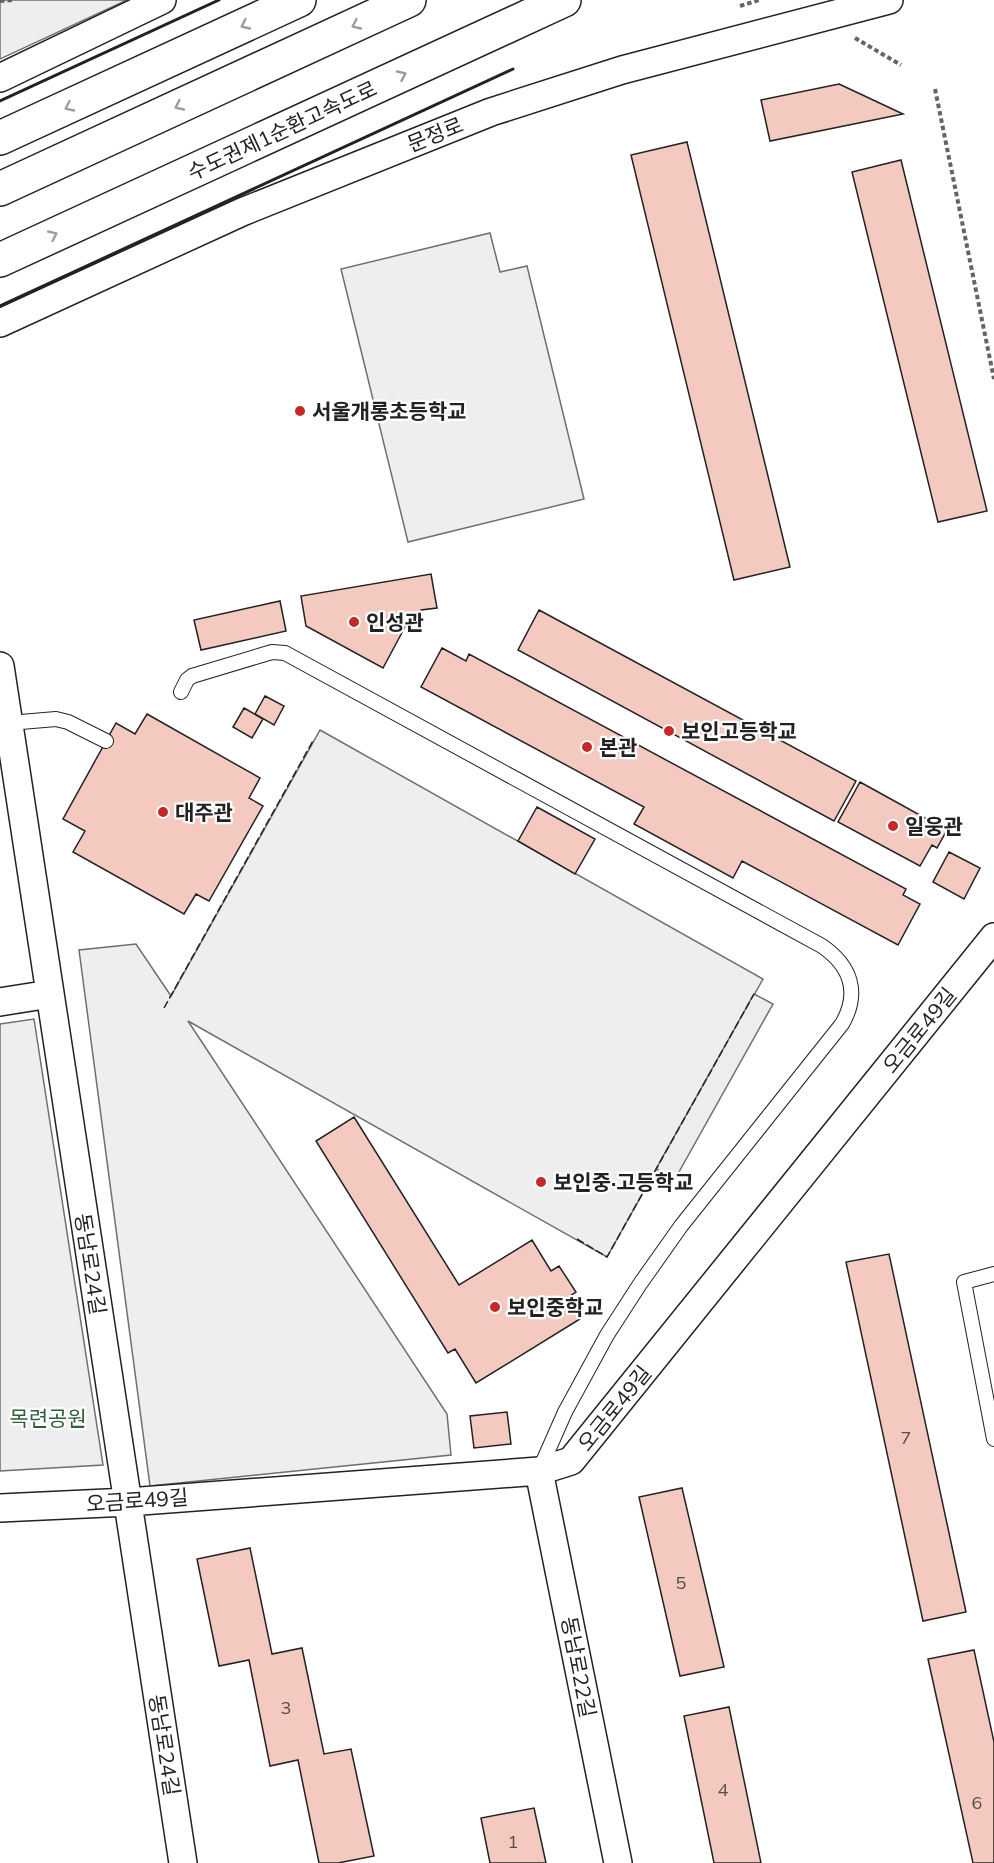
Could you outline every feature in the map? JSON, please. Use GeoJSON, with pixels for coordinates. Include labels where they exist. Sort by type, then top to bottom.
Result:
{"type":"FeatureCollection","features":[{"type":"Feature","properties":{"kind":"highway"},"geometry":{"type":"LineString","coordinates":[[0,138],[298,0]]}},
{"type":"Feature","properties":{"kind":"highway"},"geometry":{"type":"LineString","coordinates":[[0,189],[409,0]]}},
{"type":"Feature","properties":{"kind":"highway","name":"수도권제1순환고속도로"},"geometry":{"type":"LineString","coordinates":[[0,260],[564,0]]}},
{"type":"Feature","properties":{"kind":"street"},"geometry":{"type":"LineString","coordinates":[[0,78],[162,0]]}},
{"type":"Feature","properties":{"kind":"street","name":"문정로"},"geometry":{"type":"LineString","coordinates":[[0,323],[242,212],[490,112],[622,70],[889,0]]}},
{"type":"Feature","properties":{"kind":"street","name":"동남로24길"},"geometry":{"type":"LineString","coordinates":[[0,666],[183,1863]]}},
{"type":"Feature","properties":{"kind":"street","name":"오금로49길"},"geometry":{"type":"LineString","coordinates":[[0,1508],[128,1502],[539,1471],[571,1461],[994,937]]}},
{"type":"Feature","properties":{"kind":"street"},"geometry":{"type":"LineString","coordinates":[[0,1002],[50,994]]}},
{"type":"Feature","properties":{"kind":"street","name":"동남로22길"},"geometry":{"type":"LineString","coordinates":[[539,1471],[618,1863]]}},
{"type":"Feature","properties":{"kind":"lane"},"geometry":{"type":"LineString","coordinates":[[181,692],[187,680],[192,676],[272,652],[285,653],[822,946],[831,952],[844,967],[852,998],[849,1012],[842,1024],[681,1226],[640,1284],[607,1335],[565,1412],[539,1471]]}},
{"type":"Feature","properties":{"kind":"lane"},"geometry":{"type":"LineString","coordinates":[[9,723],[56,719],[68,722],[106,741]]}},
{"type":"Feature","properties":{"kind":"lane"},"geometry":{"type":"LineString","coordinates":[[994,1274],[964,1282],[994,1439]]}},
{"type":"Feature","properties":{"kind":"path"},"geometry":{"type":"LineString","coordinates":[[0,1],[13,0]]}},
{"type":"Feature","properties":{"kind":"path"},"geometry":{"type":"LineString","coordinates":[[935,89],[994,379]]}},
{"type":"Feature","properties":{"kind":"green space"},"geometry":{"type":"Polygon","coordinates":[[[0,0],[127,0],[0,59],[0,0]]]}},
{"type":"Feature","properties":{"kind":"green space"},"geometry":{"type":"Polygon","coordinates":[[[490,233],[500,272],[527,266],[584,499],[408,542],[341,269],[490,233]]]}},
{"type":"Feature","properties":{"kind":"green space"},"geometry":{"type":"Polygon","coordinates":[[[320,730],[763,979],[607,1257],[188,1021],[447,1414],[451,1455],[150,1486],[79,950],[136,944],[171,996],[320,730]]]}},
{"type":"Feature","properties":{"kind":"green space","name":"목련공원"},"geometry":{"type":"Polygon","coordinates":[[[34,1019],[103,1465],[0,1471],[0,1024],[34,1019]]]}},
{"type":"Feature","properties":{"kind":"shaded area"},"geometry":{"type":"Polygon","coordinates":[[[754,994],[773,1004],[675,1179],[656,1169],[754,994]]]}},
{"type":"Feature","properties":{"kind":"building"},"geometry":{"type":"Polygon","coordinates":[[[839,84],[903,114],[770,141],[761,100],[839,84]]]}},
{"type":"Feature","properties":{"kind":"building"},"geometry":{"type":"Polygon","coordinates":[[[687,142],[790,567],[734,580],[631,155],[687,142]]]}},
{"type":"Feature","properties":{"kind":"building"},"geometry":{"type":"Polygon","coordinates":[[[901,160],[987,511],[938,522],[852,172],[901,160]]]}},
{"type":"Feature","properties":{"kind":"building","name":"인성관"},"geometry":{"type":"Polygon","coordinates":[[[431,574],[437,608],[421,610],[422,614],[403,617],[405,627],[383,668],[306,626],[301,596],[431,574]]]}},
{"type":"Feature","properties":{"kind":"building"},"geometry":{"type":"Polygon","coordinates":[[[280,601],[286,631],[201,650],[194,620],[280,601]]]}},
{"type":"Feature","properties":{"kind":"building"},"geometry":{"type":"Polygon","coordinates":[[[539,610],[856,781],[834,821],[518,650],[539,610]]]}},
{"type":"Feature","properties":{"kind":"building","name":"본관"},"geometry":{"type":"Polygon","coordinates":[[[442,648],[466,661],[469,654],[906,889],[903,895],[920,904],[898,945],[742,861],[733,878],[634,824],[644,807],[421,687],[442,648]]]}},
{"type":"Feature","properties":{"kind":"building"},"geometry":{"type":"Polygon","coordinates":[[[265,696],[284,706],[274,725],[255,714],[265,696]]]}},
{"type":"Feature","properties":{"kind":"building"},"geometry":{"type":"Polygon","coordinates":[[[244,708],[263,719],[252,738],[233,727],[244,708]]]}},
{"type":"Feature","properties":{"kind":"building","name":"대주관"},"geometry":{"type":"Polygon","coordinates":[[[147,714],[260,778],[249,798],[263,806],[209,901],[196,894],[184,914],[73,852],[85,831],[63,819],[116,723],[135,734],[147,714]]]}},
{"type":"Feature","properties":{"kind":"building","name":"일웅관"},"geometry":{"type":"Polygon","coordinates":[[[860,782],[947,830],[937,848],[932,845],[920,866],[838,822],[860,782]]]}},
{"type":"Feature","properties":{"kind":"building"},"geometry":{"type":"Polygon","coordinates":[[[537,807],[595,839],[575,874],[518,841],[537,807]]]}},
{"type":"Feature","properties":{"kind":"building"},"geometry":{"type":"Polygon","coordinates":[[[949,852],[980,868],[964,899],[933,882],[949,852]]]}},
{"type":"Feature","properties":{"kind":"building"},"geometry":{"type":"Polygon","coordinates":[[[354,1117],[459,1285],[532,1240],[551,1271],[559,1266],[576,1292],[567,1298],[580,1319],[476,1383],[455,1349],[448,1353],[316,1141],[354,1117]]]}},
{"type":"Feature","properties":{"kind":"building"},"geometry":{"type":"Polygon","coordinates":[[[889,1254],[966,1612],[923,1621],[846,1262],[889,1254]]]}},
{"type":"Feature","properties":{"kind":"building"},"geometry":{"type":"Polygon","coordinates":[[[507,1412],[511,1444],[474,1448],[470,1416],[507,1412]]]}},
{"type":"Feature","properties":{"kind":"building"},"geometry":{"type":"Polygon","coordinates":[[[682,1488],[724,1667],[680,1676],[639,1497],[682,1488]]]}},
{"type":"Feature","properties":{"kind":"building"},"geometry":{"type":"Polygon","coordinates":[[[250,1548],[272,1654],[302,1648],[324,1754],[351,1749],[374,1856],[338,1863],[319,1863],[298,1760],[270,1766],[249,1660],[219,1666],[197,1559],[250,1548]]]}},
{"type":"Feature","properties":{"kind":"building"},"geometry":{"type":"Polygon","coordinates":[[[974,1650],[994,1742],[994,1863],[973,1863],[928,1659],[974,1650]]]}},
{"type":"Feature","properties":{"kind":"building"},"geometry":{"type":"Polygon","coordinates":[[[729,1707],[761,1863],[714,1863],[684,1716],[729,1707]]]}},
{"type":"Feature","properties":{"kind":"building"},"geometry":{"type":"Polygon","coordinates":[[[534,1808],[546,1863],[490,1863],[481,1818],[534,1808]]]}},
{"type":"Feature","properties":{"kind":"fence"},"geometry":{"type":"LineString","coordinates":[[164,1008],[314,739]]}},
{"type":"Feature","properties":{"kind":"fence"},"geometry":{"type":"LineString","coordinates":[[577,1239],[607,1257],[754,994]]}},
{"type":"Feature","properties":{"kind":"wall"},"geometry":{"type":"LineString","coordinates":[[0,101],[219,0]]}},
{"type":"Feature","properties":{"kind":"wall"},"geometry":{"type":"LineString","coordinates":[[0,306],[513,69]]}},
{"type":"Feature","properties":{"kind":"place","name":"서울개롱초등학교"},"geometry":{"type":"Point","coordinates":[300,411]}},
{"type":"Feature","properties":{"kind":"place","name":"인성관"},"geometry":{"type":"Point","coordinates":[354,622]}},
{"type":"Feature","properties":{"kind":"place","name":"보인고등학교"},"geometry":{"type":"Point","coordinates":[669,731]}},
{"type":"Feature","properties":{"kind":"place","name":"본관"},"geometry":{"type":"Point","coordinates":[587,747]}},
{"type":"Feature","properties":{"kind":"place","name":"대주관"},"geometry":{"type":"Point","coordinates":[163,812]}},
{"type":"Feature","properties":{"kind":"place","name":"일웅관"},"geometry":{"type":"Point","coordinates":[893,826]}},
{"type":"Feature","properties":{"kind":"place","name":"보인중·고등학교"},"geometry":{"type":"Point","coordinates":[541,1182]}},
{"type":"Feature","properties":{"kind":"place","name":"보인중학교"},"geometry":{"type":"Point","coordinates":[495,1307]}}]}
